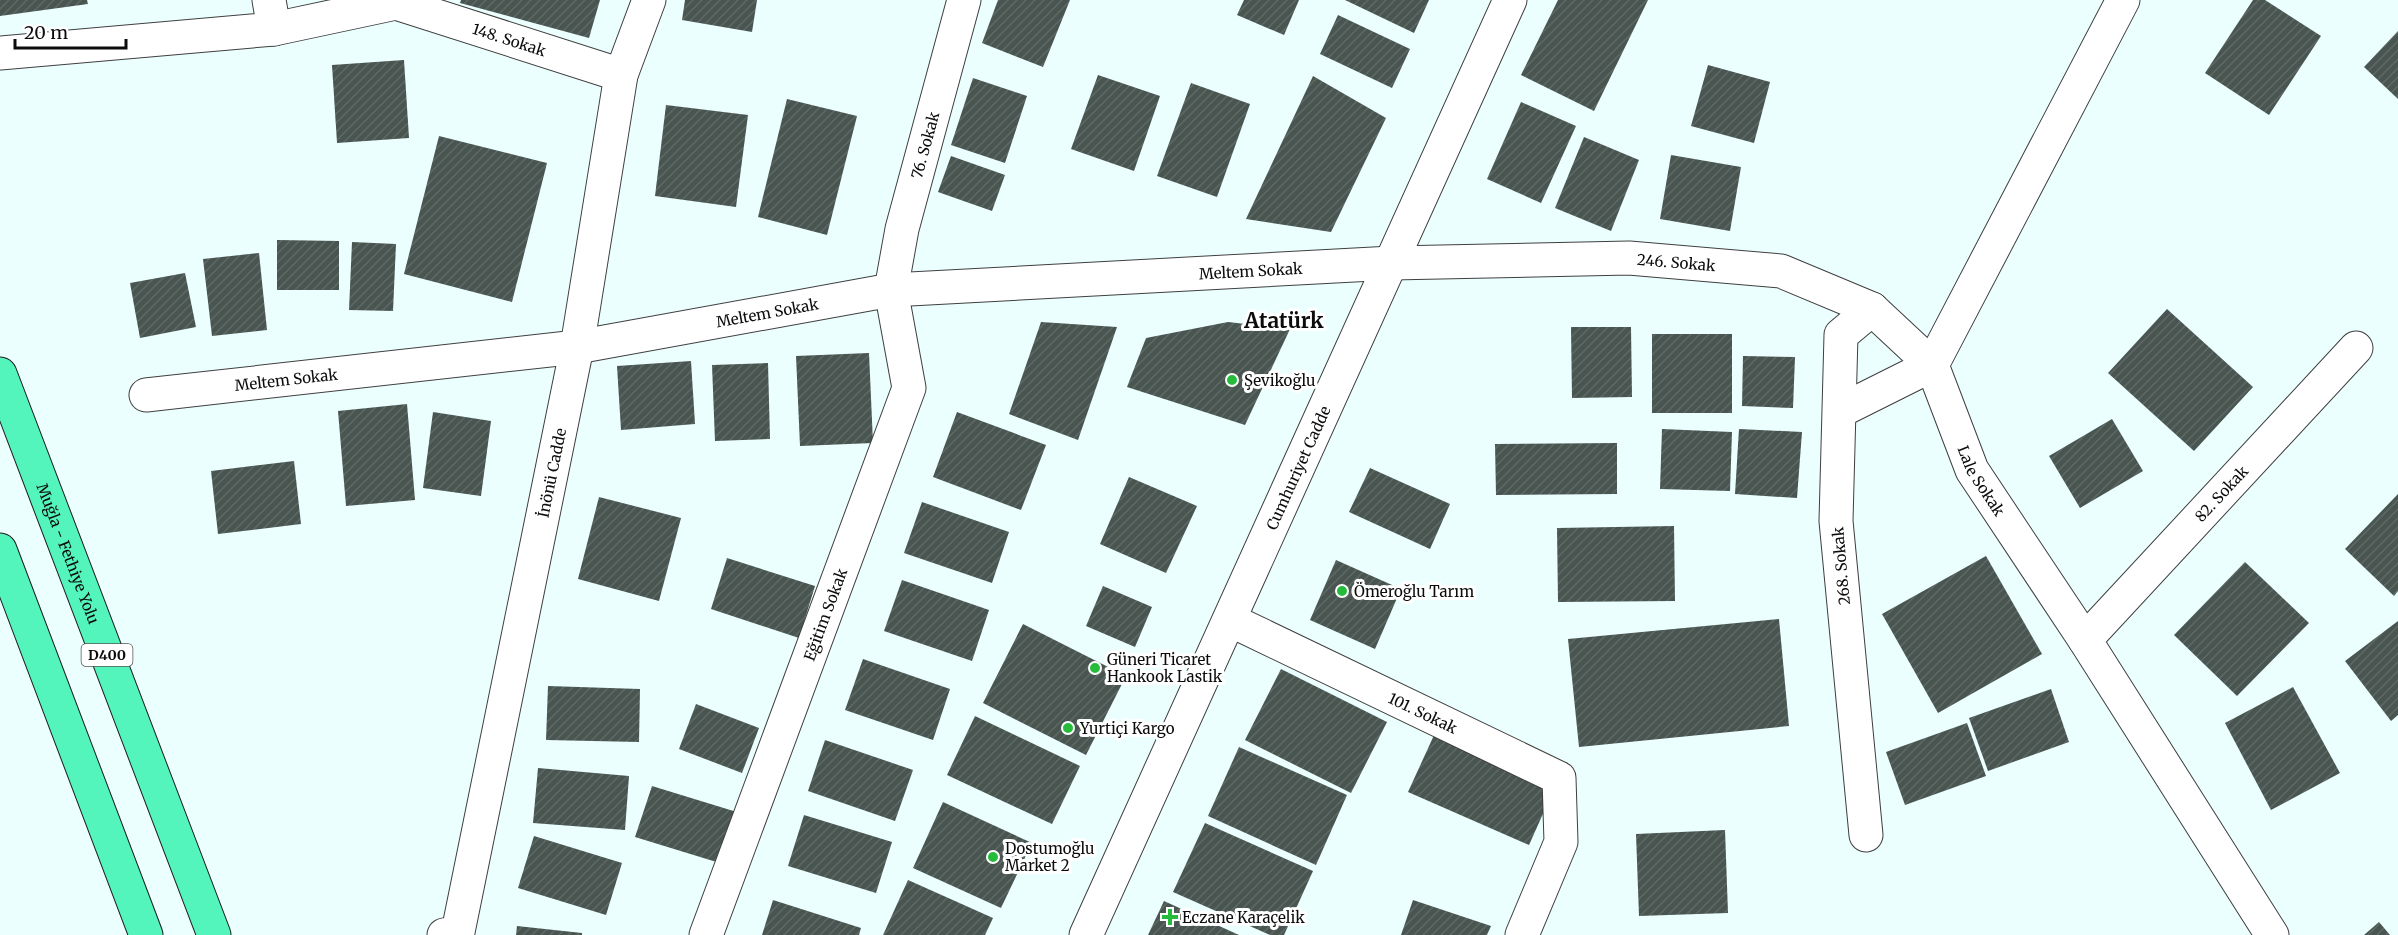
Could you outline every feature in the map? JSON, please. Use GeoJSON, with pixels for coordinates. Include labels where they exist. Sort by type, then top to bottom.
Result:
{"type":"FeatureCollection","features":[{"type":"Feature","properties":{"kind":"highway","name":"Muğla - Fethiye Yolu"},"geometry":{"type":"LineString","coordinates":[[0,374],[214,935]]}},
{"type":"Feature","properties":{"kind":"highway"},"geometry":{"type":"LineString","coordinates":[[0,550],[146,935]]}},
{"type":"Feature","properties":{"kind":"street","name":"İnönü Cadde"},"geometry":{"type":"LineString","coordinates":[[444,935],[458,932],[577,346],[621,75],[649,0]]}},
{"type":"Feature","properties":{"kind":"street","name":"76. Sokak"},"geometry":{"type":"LineString","coordinates":[[891,290],[902,229],[964,0]]}},
{"type":"Feature","properties":{"kind":"street","name":"Cumhuriyet Cadde"},"geometry":{"type":"LineString","coordinates":[[1086,935],[1510,0]]}},
{"type":"Feature","properties":{"kind":"street"},"geometry":{"type":"LineString","coordinates":[[1840,411],[1932,365],[2123,0]]}},
{"type":"Feature","properties":{"kind":"street","name":"148. Sokak"},"geometry":{"type":"LineString","coordinates":[[0,53],[271,14],[396,2],[621,75]]}},
{"type":"Feature","properties":{"kind":"street","name":"246. Sokak"},"geometry":{"type":"LineString","coordinates":[[1392,263],[1629,258],[1781,271],[1872,309],[1932,365]]}},
{"type":"Feature","properties":{"kind":"street","name":"Meltem Sokak"},"geometry":{"type":"LineString","coordinates":[[146,395],[577,346],[891,290],[1392,263]]}},
{"type":"Feature","properties":{"kind":"street","name":"Eğitim Sokak"},"geometry":{"type":"LineString","coordinates":[[706,935],[909,388],[891,290]]}},
{"type":"Feature","properties":{"kind":"street","name":"268. Sokak"},"geometry":{"type":"LineString","coordinates":[[1866,836],[1836,521],[1841,335],[1872,309]]}},
{"type":"Feature","properties":{"kind":"street","name":"82. Sokak"},"geometry":{"type":"LineString","coordinates":[[2085,640],[2356,348]]}},
{"type":"Feature","properties":{"kind":"street","name":"Lale Sokak"},"geometry":{"type":"LineString","coordinates":[[1932,365],[1972,470],[2085,640],[2272,935]]}},
{"type":"Feature","properties":{"kind":"street","name":"101. Sokak"},"geometry":{"type":"LineString","coordinates":[[1230,620],[1559,777],[1562,842],[1522,935]]}},
{"type":"Feature","properties":{"kind":"building"},"geometry":{"type":"Polygon","coordinates":[[[0,0],[87,0],[88,4],[0,16],[0,0]]]}},
{"type":"Feature","properties":{"kind":"building"},"geometry":{"type":"Polygon","coordinates":[[[461,0],[600,0],[589,38],[460,3],[461,0]]]}},
{"type":"Feature","properties":{"kind":"building"},"geometry":{"type":"Polygon","coordinates":[[[685,0],[757,0],[752,32],[682,20],[685,0]]]}},
{"type":"Feature","properties":{"kind":"building"},"geometry":{"type":"Polygon","coordinates":[[[998,0],[1070,0],[1043,67],[982,43],[998,0]]]}},
{"type":"Feature","properties":{"kind":"building"},"geometry":{"type":"Polygon","coordinates":[[[1244,0],[1299,0],[1284,35],[1237,15],[1244,0]]]}},
{"type":"Feature","properties":{"kind":"building"},"geometry":{"type":"Polygon","coordinates":[[[1345,0],[1429,0],[1414,33],[1345,0]]]}},
{"type":"Feature","properties":{"kind":"building"},"geometry":{"type":"Polygon","coordinates":[[[1558,0],[1648,0],[1594,111],[1521,75],[1558,0]]]}},
{"type":"Feature","properties":{"kind":"building"},"geometry":{"type":"Polygon","coordinates":[[[2253,0],[2265,0],[2321,36],[2269,115],[2205,73],[2253,0]]]}},
{"type":"Feature","properties":{"kind":"building"},"geometry":{"type":"Polygon","coordinates":[[[1338,15],[1410,49],[1392,88],[1320,54],[1338,15]]]}},
{"type":"Feature","properties":{"kind":"building"},"geometry":{"type":"Polygon","coordinates":[[[2398,31],[2398,99],[2364,67],[2398,31]]]}},
{"type":"Feature","properties":{"kind":"building"},"geometry":{"type":"Polygon","coordinates":[[[404,60],[409,138],[337,143],[332,65],[404,60]]]}},
{"type":"Feature","properties":{"kind":"building"},"geometry":{"type":"Polygon","coordinates":[[[1708,65],[1770,82],[1754,143],[1691,126],[1708,65]]]}},
{"type":"Feature","properties":{"kind":"building"},"geometry":{"type":"Polygon","coordinates":[[[1098,75],[1160,96],[1134,171],[1071,149],[1098,75]]]}},
{"type":"Feature","properties":{"kind":"building"},"geometry":{"type":"Polygon","coordinates":[[[1313,76],[1386,118],[1331,232],[1246,219],[1313,76]]]}},
{"type":"Feature","properties":{"kind":"building"},"geometry":{"type":"Polygon","coordinates":[[[973,78],[1027,96],[1005,163],[951,145],[973,78]]]}},
{"type":"Feature","properties":{"kind":"building"},"geometry":{"type":"Polygon","coordinates":[[[1191,83],[1250,104],[1217,197],[1157,176],[1191,83]]]}},
{"type":"Feature","properties":{"kind":"building"},"geometry":{"type":"Polygon","coordinates":[[[787,99],[857,116],[827,235],[758,217],[787,99]]]}},
{"type":"Feature","properties":{"kind":"building"},"geometry":{"type":"Polygon","coordinates":[[[1521,102],[1576,126],[1541,203],[1487,179],[1521,102]]]}},
{"type":"Feature","properties":{"kind":"building"},"geometry":{"type":"Polygon","coordinates":[[[666,105],[748,115],[736,207],[655,196],[666,105]]]}},
{"type":"Feature","properties":{"kind":"building"},"geometry":{"type":"Polygon","coordinates":[[[439,136],[547,163],[512,302],[404,274],[439,136]]]}},
{"type":"Feature","properties":{"kind":"building"},"geometry":{"type":"Polygon","coordinates":[[[1584,137],[1639,160],[1611,231],[1555,208],[1584,137]]]}},
{"type":"Feature","properties":{"kind":"building"},"geometry":{"type":"Polygon","coordinates":[[[1671,155],[1741,167],[1730,231],[1660,219],[1671,155]]]}},
{"type":"Feature","properties":{"kind":"building"},"geometry":{"type":"Polygon","coordinates":[[[951,156],[1005,175],[992,211],[938,192],[951,156]]]}},
{"type":"Feature","properties":{"kind":"building"},"geometry":{"type":"Polygon","coordinates":[[[277,240],[339,241],[339,290],[277,290],[277,240]]]}},
{"type":"Feature","properties":{"kind":"building"},"geometry":{"type":"Polygon","coordinates":[[[352,242],[396,244],[393,311],[349,310],[352,242]]]}},
{"type":"Feature","properties":{"kind":"building"},"geometry":{"type":"Polygon","coordinates":[[[259,253],[267,330],[212,336],[203,259],[259,253]]]}},
{"type":"Feature","properties":{"kind":"building"},"geometry":{"type":"Polygon","coordinates":[[[185,273],[196,327],[140,338],[130,283],[185,273]]]}},
{"type":"Feature","properties":{"kind":"building"},"geometry":{"type":"Polygon","coordinates":[[[2167,309],[2253,387],[2194,451],[2108,373],[2167,309]]]}},
{"type":"Feature","properties":{"kind":"building"},"geometry":{"type":"Polygon","coordinates":[[[1041,322],[1117,327],[1078,440],[1009,414],[1041,322]]]}},
{"type":"Feature","properties":{"kind":"building"},"geometry":{"type":"Polygon","coordinates":[[[1228,322],[1290,329],[1245,425],[1127,387],[1146,338],[1228,322]]]}},
{"type":"Feature","properties":{"kind":"building"},"geometry":{"type":"Polygon","coordinates":[[[1571,327],[1631,327],[1632,397],[1572,398],[1571,327]]]}},
{"type":"Feature","properties":{"kind":"building"},"geometry":{"type":"Polygon","coordinates":[[[1652,334],[1732,334],[1732,413],[1652,413],[1652,334]]]}},
{"type":"Feature","properties":{"kind":"building"},"geometry":{"type":"Polygon","coordinates":[[[869,353],[873,443],[800,446],[796,356],[869,353]]]}},
{"type":"Feature","properties":{"kind":"building"},"geometry":{"type":"Polygon","coordinates":[[[1743,356],[1795,357],[1793,408],[1742,406],[1743,356]]]}},
{"type":"Feature","properties":{"kind":"building"},"geometry":{"type":"Polygon","coordinates":[[[691,361],[695,424],[621,430],[617,366],[691,361]]]}},
{"type":"Feature","properties":{"kind":"building"},"geometry":{"type":"Polygon","coordinates":[[[768,363],[770,439],[715,441],[712,365],[768,363]]]}},
{"type":"Feature","properties":{"kind":"building"},"geometry":{"type":"Polygon","coordinates":[[[407,404],[415,500],[346,506],[338,411],[407,404]]]}},
{"type":"Feature","properties":{"kind":"building"},"geometry":{"type":"Polygon","coordinates":[[[433,412],[491,421],[481,496],[423,488],[433,412]]]}},
{"type":"Feature","properties":{"kind":"building"},"geometry":{"type":"Polygon","coordinates":[[[957,412],[1046,445],[1021,510],[933,477],[957,412]]]}},
{"type":"Feature","properties":{"kind":"building"},"geometry":{"type":"Polygon","coordinates":[[[2112,419],[2143,471],[2080,508],[2049,456],[2112,419]]]}},
{"type":"Feature","properties":{"kind":"building"},"geometry":{"type":"Polygon","coordinates":[[[1662,429],[1732,432],[1730,491],[1660,489],[1662,429]]]}},
{"type":"Feature","properties":{"kind":"building"},"geometry":{"type":"Polygon","coordinates":[[[1739,429],[1802,432],[1797,498],[1735,494],[1739,429]]]}},
{"type":"Feature","properties":{"kind":"building"},"geometry":{"type":"Polygon","coordinates":[[[1617,443],[1617,494],[1496,495],[1495,444],[1617,443]]]}},
{"type":"Feature","properties":{"kind":"building"},"geometry":{"type":"Polygon","coordinates":[[[294,461],[301,524],[218,534],[211,471],[294,461]]]}},
{"type":"Feature","properties":{"kind":"building"},"geometry":{"type":"Polygon","coordinates":[[[1370,468],[1450,504],[1430,549],[1349,512],[1370,468]]]}},
{"type":"Feature","properties":{"kind":"building"},"geometry":{"type":"Polygon","coordinates":[[[1129,477],[1197,506],[1166,573],[1100,544],[1129,477]]]}},
{"type":"Feature","properties":{"kind":"building"},"geometry":{"type":"Polygon","coordinates":[[[2398,494],[2398,591],[2394,596],[2345,549],[2398,494]]]}},
{"type":"Feature","properties":{"kind":"building"},"geometry":{"type":"Polygon","coordinates":[[[599,497],[681,518],[659,601],[578,579],[599,497]]]}},
{"type":"Feature","properties":{"kind":"building"},"geometry":{"type":"Polygon","coordinates":[[[922,502],[1009,532],[992,583],[904,553],[922,502]]]}},
{"type":"Feature","properties":{"kind":"building"},"geometry":{"type":"Polygon","coordinates":[[[1674,526],[1675,601],[1558,602],[1557,528],[1674,526]]]}},
{"type":"Feature","properties":{"kind":"building"},"geometry":{"type":"Polygon","coordinates":[[[1986,556],[2042,654],[1938,713],[1882,614],[1986,556]]]}},
{"type":"Feature","properties":{"kind":"building"},"geometry":{"type":"Polygon","coordinates":[[[727,558],[815,586],[799,638],[711,609],[727,558]]]}},
{"type":"Feature","properties":{"kind":"building"},"geometry":{"type":"Polygon","coordinates":[[[1336,560],[1401,589],[1375,649],[1310,620],[1336,560]]]}},
{"type":"Feature","properties":{"kind":"building"},"geometry":{"type":"Polygon","coordinates":[[[2245,562],[2309,623],[2237,696],[2174,635],[2245,562]]]}},
{"type":"Feature","properties":{"kind":"building"},"geometry":{"type":"Polygon","coordinates":[[[902,580],[989,610],[972,661],[884,631],[902,580]]]}},
{"type":"Feature","properties":{"kind":"building"},"geometry":{"type":"Polygon","coordinates":[[[1103,586],[1152,607],[1135,647],[1086,626],[1103,586]]]}},
{"type":"Feature","properties":{"kind":"building"},"geometry":{"type":"Polygon","coordinates":[[[1779,619],[1789,726],[1579,747],[1568,639],[1779,619]]]}},
{"type":"Feature","properties":{"kind":"building"},"geometry":{"type":"Polygon","coordinates":[[[2398,621],[2398,715],[2391,721],[2345,661],[2398,621]]]}},
{"type":"Feature","properties":{"kind":"building"},"geometry":{"type":"Polygon","coordinates":[[[1023,624],[1126,676],[1086,755],[983,703],[1023,624]]]}},
{"type":"Feature","properties":{"kind":"building"},"geometry":{"type":"Polygon","coordinates":[[[863,659],[950,689],[933,740],[845,710],[863,659]]]}},
{"type":"Feature","properties":{"kind":"building"},"geometry":{"type":"Polygon","coordinates":[[[1281,669],[1387,722],[1351,793],[1245,740],[1281,669]]]}},
{"type":"Feature","properties":{"kind":"building"},"geometry":{"type":"Polygon","coordinates":[[[548,686],[640,689],[639,742],[546,740],[548,686]]]}},
{"type":"Feature","properties":{"kind":"building"},"geometry":{"type":"Polygon","coordinates":[[[2293,687],[2340,773],[2271,810],[2225,723],[2293,687]]]}},
{"type":"Feature","properties":{"kind":"building"},"geometry":{"type":"Polygon","coordinates":[[[2051,689],[2069,742],[1988,771],[1969,718],[2051,689]]]}},
{"type":"Feature","properties":{"kind":"building"},"geometry":{"type":"Polygon","coordinates":[[[696,704],[759,728],[742,773],[679,749],[696,704]]]}},
{"type":"Feature","properties":{"kind":"building"},"geometry":{"type":"Polygon","coordinates":[[[975,716],[1080,766],[1052,824],[947,775],[975,716]]]}},
{"type":"Feature","properties":{"kind":"building"},"geometry":{"type":"Polygon","coordinates":[[[1967,723],[1986,776],[1905,805],[1886,752],[1967,723]]]}},
{"type":"Feature","properties":{"kind":"building"},"geometry":{"type":"Polygon","coordinates":[[[1435,733],[1555,787],[1529,845],[1408,792],[1435,733]]]}},
{"type":"Feature","properties":{"kind":"building"},"geometry":{"type":"Polygon","coordinates":[[[825,740],[913,770],[895,821],[808,791],[825,740]]]}},
{"type":"Feature","properties":{"kind":"building"},"geometry":{"type":"Polygon","coordinates":[[[1239,747],[1347,795],[1316,865],[1208,816],[1239,747]]]}},
{"type":"Feature","properties":{"kind":"building"},"geometry":{"type":"Polygon","coordinates":[[[538,768],[629,776],[625,830],[533,823],[538,768]]]}},
{"type":"Feature","properties":{"kind":"building"},"geometry":{"type":"Polygon","coordinates":[[[652,786],[740,813],[723,864],[635,837],[652,786]]]}},
{"type":"Feature","properties":{"kind":"building"},"geometry":{"type":"Polygon","coordinates":[[[943,802],[1032,843],[1001,908],[913,868],[943,802]]]}},
{"type":"Feature","properties":{"kind":"building"},"geometry":{"type":"Polygon","coordinates":[[[804,815],[892,842],[876,893],[788,866],[804,815]]]}},
{"type":"Feature","properties":{"kind":"building"},"geometry":{"type":"Polygon","coordinates":[[[1205,823],[1313,871],[1284,935],[1270,935],[1173,892],[1205,823]]]}},
{"type":"Feature","properties":{"kind":"building"},"geometry":{"type":"Polygon","coordinates":[[[1725,830],[1728,913],[1639,916],[1636,834],[1725,830]]]}},
{"type":"Feature","properties":{"kind":"building"},"geometry":{"type":"Polygon","coordinates":[[[534,836],[622,863],[606,915],[518,888],[534,836]]]}},
{"type":"Feature","properties":{"kind":"building"},"geometry":{"type":"Polygon","coordinates":[[[908,880],[993,918],[985,935],[883,935],[908,880]]]}},
{"type":"Feature","properties":{"kind":"building"},"geometry":{"type":"Polygon","coordinates":[[[773,900],[861,928],[859,935],[762,935],[773,900]]]}},
{"type":"Feature","properties":{"kind":"building"},"geometry":{"type":"Polygon","coordinates":[[[1413,900],[1491,926],[1487,935],[1401,935],[1413,900]]]}},
{"type":"Feature","properties":{"kind":"building"},"geometry":{"type":"Polygon","coordinates":[[[1164,901],[1239,935],[1148,935],[1164,901]]]}},
{"type":"Feature","properties":{"kind":"building"},"geometry":{"type":"Polygon","coordinates":[[[2379,922],[2390,935],[2364,935],[2379,922]]]}},
{"type":"Feature","properties":{"kind":"building"},"geometry":{"type":"Polygon","coordinates":[[[517,926],[582,933],[582,935],[516,935],[517,926]]]}},
{"type":"Feature","properties":{"kind":"place","name":"Şevikoğlu"},"geometry":{"type":"Point","coordinates":[1232,380]}},
{"type":"Feature","properties":{"kind":"place","name":"Ömeroğlu Tarım"},"geometry":{"type":"Point","coordinates":[1342,591]}},
{"type":"Feature","properties":{"kind":"place","name":"Güneri Ticaret Hankook Lastik"},"geometry":{"type":"Point","coordinates":[1095,668]}},
{"type":"Feature","properties":{"kind":"place","name":"Yurtiçi Kargo"},"geometry":{"type":"Point","coordinates":[1068,728]}},
{"type":"Feature","properties":{"kind":"place","name":"Dostumoğlu Market 2"},"geometry":{"type":"Point","coordinates":[993,857]}},
{"type":"Feature","properties":{"kind":"place","name":"Eczane Karaçelik"},"geometry":{"type":"Point","coordinates":[1170,917]}},
{"type":"Feature","properties":{"kind":"district","name":"Atatürk"},"geometry":{"type":"Point","coordinates":[1284,320]}}]}
